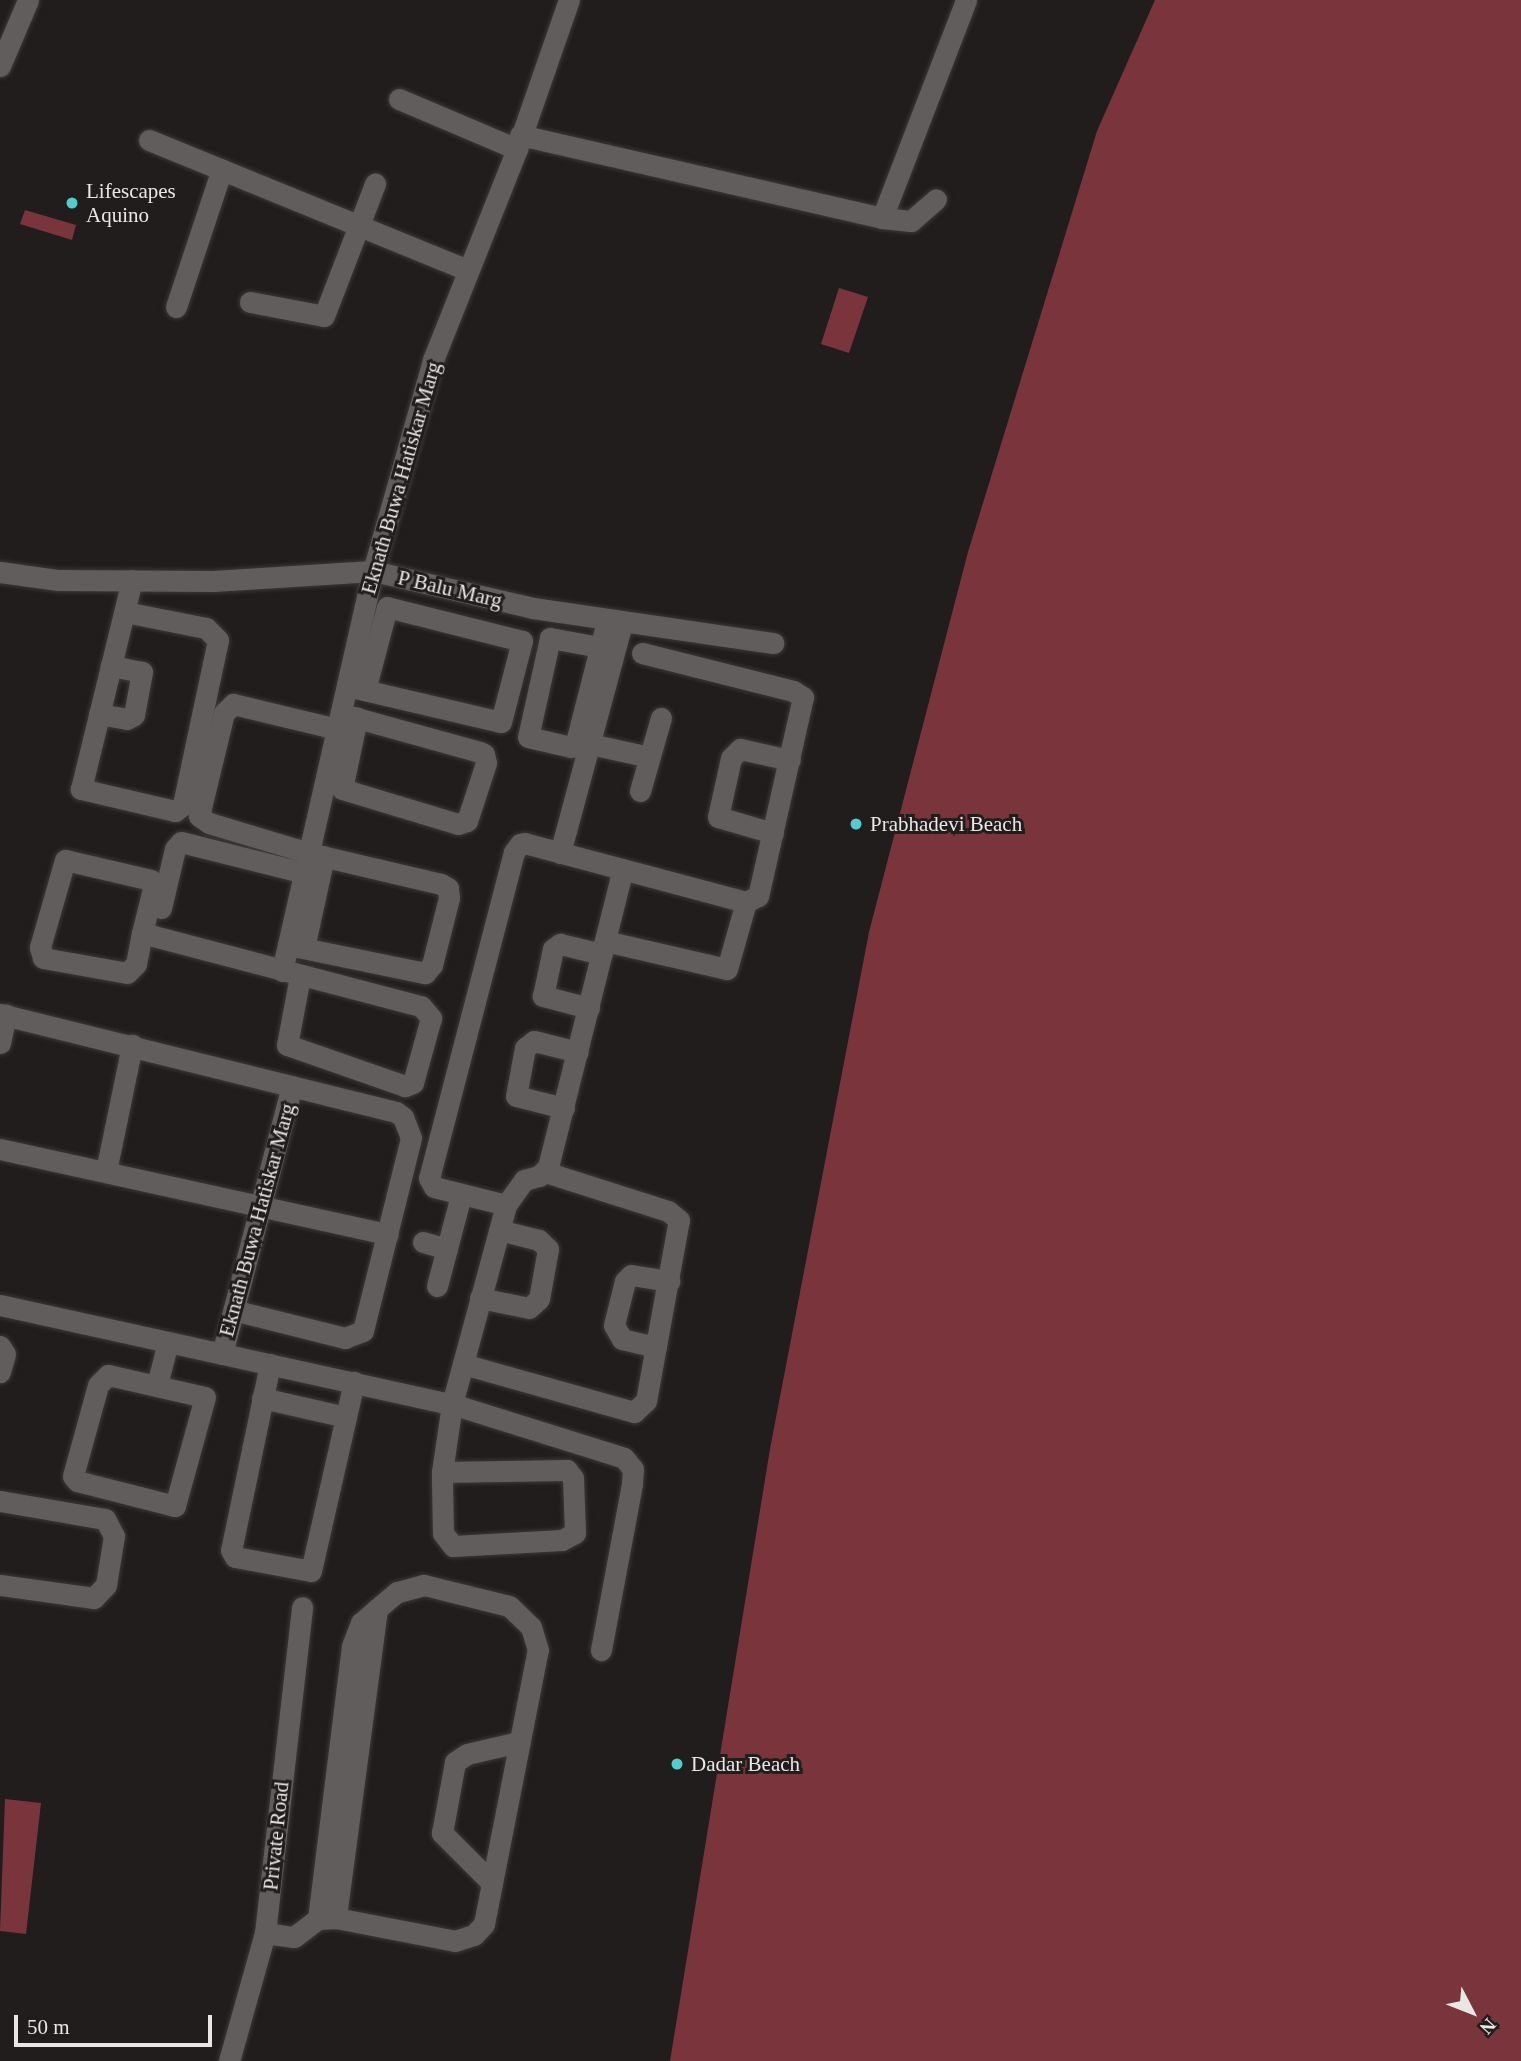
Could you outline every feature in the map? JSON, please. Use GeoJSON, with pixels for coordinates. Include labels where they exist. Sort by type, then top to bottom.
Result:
{"type":"FeatureCollection","features":[{"type":"Feature","properties":{"kind":"street"},"geometry":{"type":"LineString","coordinates":[[0,66],[6,32],[28,0]]}},
{"type":"Feature","properties":{"kind":"street","name":"Eknath Buwa Hatiskar Marg"},"geometry":{"type":"LineString","coordinates":[[291,974],[426,1009],[430,1018],[413,1083],[405,1086],[290,1048],[286,1040],[291,974],[312,861],[345,720],[356,688],[373,571],[433,360],[518,142],[569,0]]}},
{"type":"Feature","properties":{"kind":"street"},"geometry":{"type":"LineString","coordinates":[[882,218],[966,0]]}},
{"type":"Feature","properties":{"kind":"street"},"geometry":{"type":"LineString","coordinates":[[399,99],[518,142],[882,218],[911,221],[936,198]]}},
{"type":"Feature","properties":{"kind":"street"},"geometry":{"type":"LineString","coordinates":[[149,140],[468,270]]}},
{"type":"Feature","properties":{"kind":"street"},"geometry":{"type":"LineString","coordinates":[[176,307],[222,169]]}},
{"type":"Feature","properties":{"kind":"street"},"geometry":{"type":"LineString","coordinates":[[250,302],[324,316],[375,184]]}},
{"type":"Feature","properties":{"kind":"street","name":"P Balu Marg"},"geometry":{"type":"LineString","coordinates":[[0,572],[58,580],[213,581],[373,571],[614,622],[773,643]]}},
{"type":"Feature","properties":{"kind":"street"},"geometry":{"type":"LineString","coordinates":[[125,612],[206,628],[218,640],[179,810],[82,791],[132,580]]}},
{"type":"Feature","properties":{"kind":"street"},"geometry":{"type":"LineString","coordinates":[[387,607],[523,641],[500,722],[356,688],[387,607]]}},
{"type":"Feature","properties":{"kind":"street"},"geometry":{"type":"LineString","coordinates":[[600,647],[550,638],[528,737],[574,746],[600,647],[614,622]]}},
{"type":"Feature","properties":{"kind":"street"},"geometry":{"type":"LineString","coordinates":[[560,853],[590,744],[614,622]]}},
{"type":"Feature","properties":{"kind":"street"},"geometry":{"type":"LineString","coordinates":[[506,1205],[434,1187],[429,1178],[514,852],[525,843],[746,902],[758,896],[804,704],[799,694],[642,653]]}},
{"type":"Feature","properties":{"kind":"street"},"geometry":{"type":"LineString","coordinates":[[99,714],[127,719],[134,715],[142,672],[111,666]]}},
{"type":"Feature","properties":{"kind":"street"},"geometry":{"type":"LineString","coordinates":[[312,861],[203,821],[198,803],[224,713],[233,704],[345,720],[484,754],[486,763],[467,821],[458,824],[342,789],[345,720]]}},
{"type":"Feature","properties":{"kind":"street"},"geometry":{"type":"LineString","coordinates":[[640,791],[661,718]]}},
{"type":"Feature","properties":{"kind":"street"},"geometry":{"type":"LineString","coordinates":[[590,744],[650,757]]}},
{"type":"Feature","properties":{"kind":"street"},"geometry":{"type":"LineString","coordinates":[[773,833],[718,817],[731,758],[740,749],[790,760]]}},
{"type":"Feature","properties":{"kind":"street"},"geometry":{"type":"LineString","coordinates":[[148,935],[153,888],[150,880],[70,858],[61,864],[40,947],[43,958],[127,973],[136,964],[148,935],[175,849],[181,842],[312,861],[441,884],[448,888],[449,898],[432,965],[425,973],[296,946]]}},
{"type":"Feature","properties":{"kind":"street"},"geometry":{"type":"LineString","coordinates":[[545,1172],[564,1108],[623,869]]}},
{"type":"Feature","properties":{"kind":"street"},"geometry":{"type":"LineString","coordinates":[[589,1008],[543,996],[553,949],[561,944],[604,948],[727,969],[746,902]]}},
{"type":"Feature","properties":{"kind":"street"},"geometry":{"type":"LineString","coordinates":[[148,935],[291,974]]}},
{"type":"Feature","properties":{"kind":"street"},"geometry":{"type":"LineString","coordinates":[[0,1043],[3,1015],[396,1112],[410,1126],[411,1138],[366,1326],[353,1338],[233,1310]]}},
{"type":"Feature","properties":{"kind":"street"},"geometry":{"type":"LineString","coordinates":[[564,1108],[516,1096],[520,1069],[531,1041],[578,1052]]}},
{"type":"Feature","properties":{"kind":"street"},"geometry":{"type":"LineString","coordinates":[[106,1171],[132,1045]]}},
{"type":"Feature","properties":{"kind":"street","name":"Eknath Buwa Hatiskar Marg"},"geometry":{"type":"LineString","coordinates":[[222,1354],[292,1086]]}},
{"type":"Feature","properties":{"kind":"street"},"geometry":{"type":"LineString","coordinates":[[0,1149],[261,1203],[388,1234]]}},
{"type":"Feature","properties":{"kind":"street"},"geometry":{"type":"LineString","coordinates":[[442,1472],[567,1470],[573,1478],[575,1533],[562,1540],[453,1546],[443,1533],[442,1472],[452,1404],[506,1205],[524,1181],[545,1172],[673,1215],[681,1227],[646,1401],[634,1412],[463,1364]]}},
{"type":"Feature","properties":{"kind":"street"},"geometry":{"type":"LineString","coordinates":[[438,1286],[461,1195]]}},
{"type":"Feature","properties":{"kind":"street"},"geometry":{"type":"LineString","coordinates":[[480,1298],[529,1308],[539,1299],[548,1249],[539,1240],[499,1230]]}},
{"type":"Feature","properties":{"kind":"street"},"geometry":{"type":"LineString","coordinates":[[423,1242],[447,1249]]}},
{"type":"Feature","properties":{"kind":"street"},"geometry":{"type":"LineString","coordinates":[[656,1347],[622,1339],[614,1325],[625,1281],[631,1275],[670,1281]]}},
{"type":"Feature","properties":{"kind":"street"},"geometry":{"type":"LineString","coordinates":[[0,1305],[452,1404],[609,1450],[633,1469],[601,1650]]}},
{"type":"Feature","properties":{"kind":"street"},"geometry":{"type":"LineString","coordinates":[[157,1385],[168,1342]]}},
{"type":"Feature","properties":{"kind":"street"},"geometry":{"type":"LineString","coordinates":[[0,1346],[5,1354],[0,1372]]}},
{"type":"Feature","properties":{"kind":"street"},"geometry":{"type":"LineString","coordinates":[[270,1364],[231,1550],[235,1557],[311,1571],[354,1382]]}},
{"type":"Feature","properties":{"kind":"street"},"geometry":{"type":"LineString","coordinates":[[108,1375],[157,1385],[206,1399],[177,1504],[77,1481],[74,1473],[99,1380],[108,1375]]}},
{"type":"Feature","properties":{"kind":"street"},"geometry":{"type":"LineString","coordinates":[[262,1398],[346,1417]]}},
{"type":"Feature","properties":{"kind":"street"},"geometry":{"type":"LineString","coordinates":[[0,1501],[105,1519],[114,1536],[106,1585],[94,1598],[0,1585]]}},
{"type":"Feature","properties":{"kind":"street"},"geometry":{"type":"LineString","coordinates":[[265,1933],[294,1937],[327,1919],[455,1941],[474,1935],[484,1924],[538,1650],[531,1628],[509,1606],[424,1585],[397,1592],[360,1623],[352,1646],[327,1919]]}},
{"type":"Feature","properties":{"kind":"street","name":"Private Road"},"geometry":{"type":"LineString","coordinates":[[229,2061],[265,1933],[302,1607]]}},
{"type":"Feature","properties":{"kind":"street"},"geometry":{"type":"LineString","coordinates":[[492,1884],[442,1833],[455,1762],[467,1754],[519,1742]]}},
{"type":"Feature","properties":{"kind":"shaded area"},"geometry":{"type":"Polygon","coordinates":[[[1155,0],[1521,0],[1521,2061],[670,2061],[770,1449],[869,932],[968,552],[1097,131],[1155,0]]]}},
{"type":"Feature","properties":{"kind":"shaded area"},"geometry":{"type":"Polygon","coordinates":[[[25,210],[76,225],[72,240],[20,224],[25,210]]]}},
{"type":"Feature","properties":{"kind":"shaded area"},"geometry":{"type":"Polygon","coordinates":[[[839,288],[868,297],[849,353],[821,344],[839,288]]]}},
{"type":"Feature","properties":{"kind":"shaded area"},"geometry":{"type":"Polygon","coordinates":[[[5,1799],[41,1803],[26,1934],[0,1931],[5,1799]]]}},
{"type":"Feature","properties":{"kind":"place","name":"Lifescapes Aquino"},"geometry":{"type":"Point","coordinates":[72,203]}},
{"type":"Feature","properties":{"kind":"place","name":"Prabhadevi Beach"},"geometry":{"type":"Point","coordinates":[856,824]}},
{"type":"Feature","properties":{"kind":"place","name":"Dadar Beach"},"geometry":{"type":"Point","coordinates":[677,1764]}}]}
